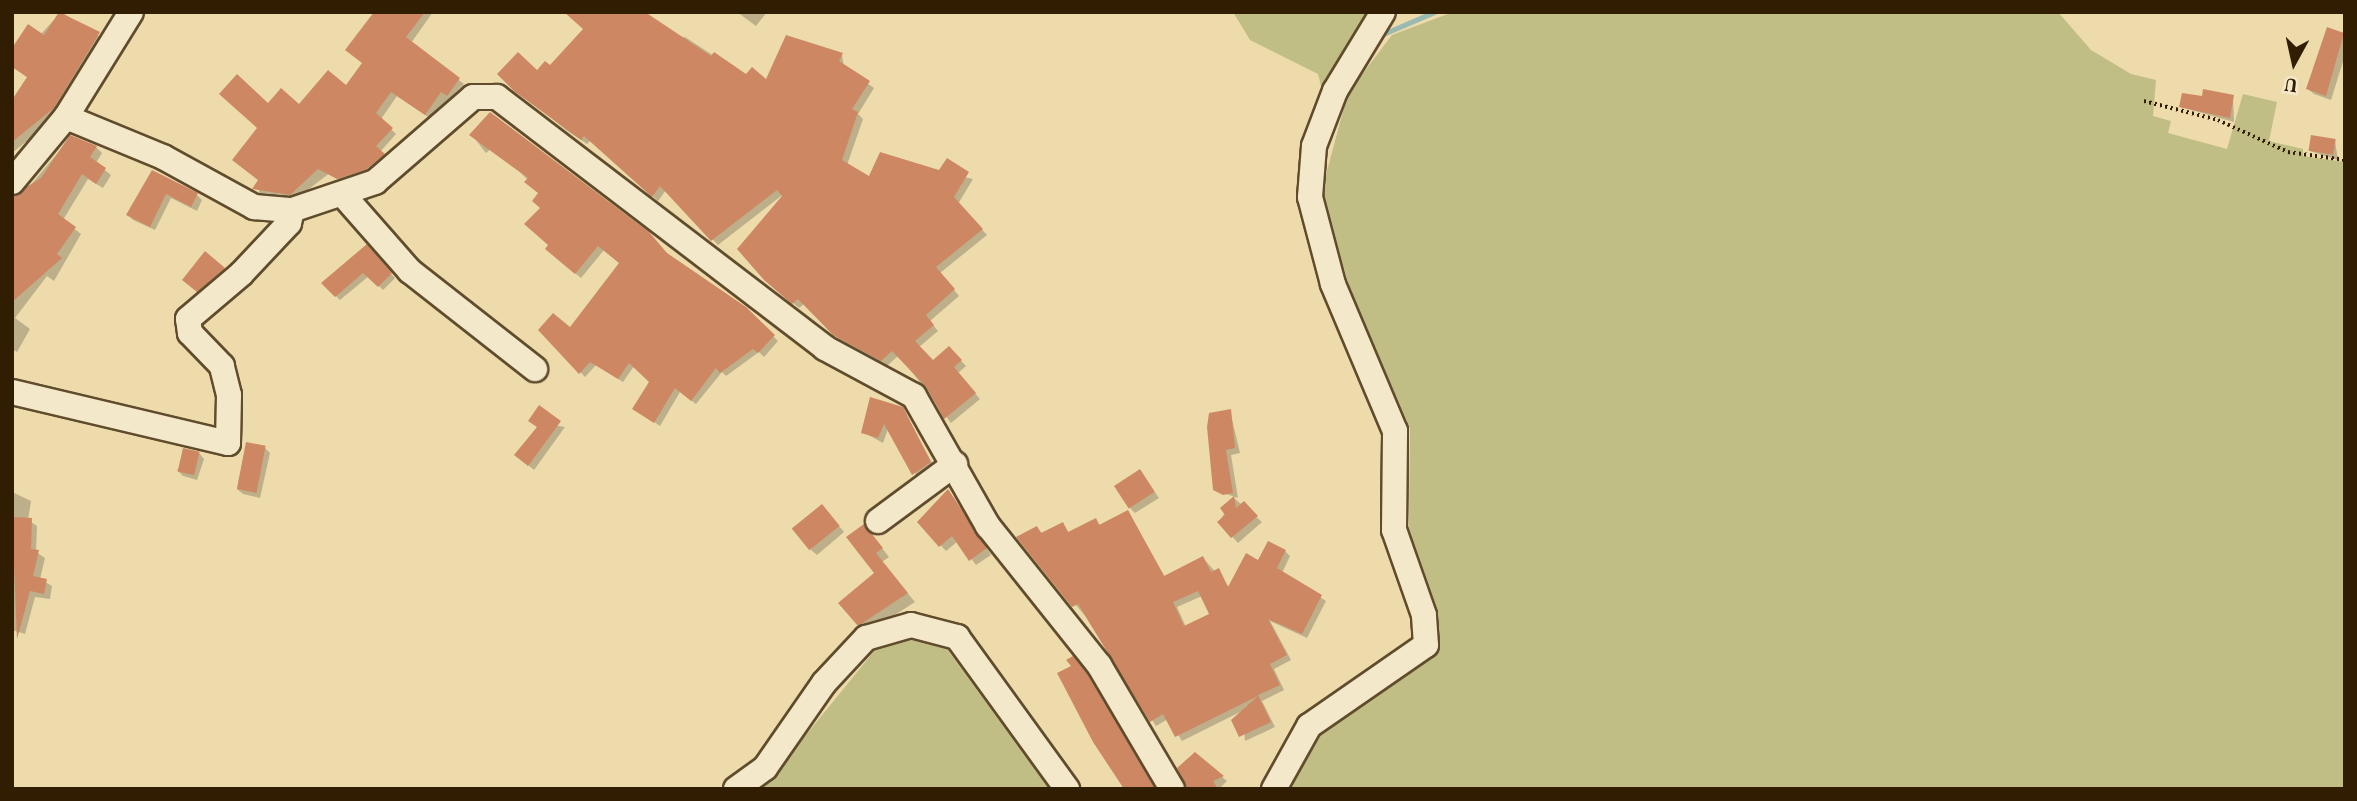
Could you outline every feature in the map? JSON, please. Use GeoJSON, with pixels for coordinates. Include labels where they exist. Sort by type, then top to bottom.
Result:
{"type":"FeatureCollection","features":[{"type":"Feature","properties":{"kind":"street"},"geometry":{"type":"LineString","coordinates":[[12,182],[66,117],[131,12]]}},
{"type":"Feature","properties":{"kind":"street"},"geometry":{"type":"LineString","coordinates":[[1274,789],[1309,726],[1426,645],[1424,615],[1394,530],[1395,432],[1333,284],[1310,197],[1314,146],[1335,91],[1384,12]]}},
{"type":"Feature","properties":{"kind":"street"},"geometry":{"type":"LineString","coordinates":[[66,117],[163,157],[254,207],[292,210],[344,196],[376,182],[472,97],[490,94],[825,348],[914,396],[1007,553],[1099,666],[1171,789]]}},
{"type":"Feature","properties":{"kind":"street"},"geometry":{"type":"LineString","coordinates":[[344,196],[410,271],[536,369]]}},
{"type":"Feature","properties":{"kind":"street"},"geometry":{"type":"LineString","coordinates":[[12,392],[228,443],[229,395],[222,366],[187,326],[289,223],[292,210]]}},
{"type":"Feature","properties":{"kind":"street"},"geometry":{"type":"LineString","coordinates":[[878,521],[955,464]]}},
{"type":"Feature","properties":{"kind":"street"},"geometry":{"type":"LineString","coordinates":[[736,789],[765,768],[824,683],[866,638],[911,625],[957,637],[1067,789]]}},
{"type":"Feature","properties":{"kind":"path"},"geometry":{"type":"LineString","coordinates":[[2144,101],[2218,120],[2288,152],[2345,160]]}},
{"type":"Feature","properties":{"kind":"shaded area"},"geometry":{"type":"Polygon","coordinates":[[[1233,12],[1376,12],[1329,88],[1321,86],[1318,74],[1250,40],[1233,12]]]}},
{"type":"Feature","properties":{"kind":"shaded area"},"geometry":{"type":"Polygon","coordinates":[[[1453,12],[2058,12],[2091,50],[2131,74],[2156,80],[2153,116],[2171,121],[2168,133],[2227,149],[2243,94],[2277,102],[2269,141],[2303,149],[2303,156],[2345,162],[2345,789],[1290,789],[1320,736],[1440,650],[1438,611],[1409,529],[1410,428],[1351,292],[1321,193],[1348,93],[1392,35],[1453,12]]]}},
{"type":"Feature","properties":{"kind":"shaded area"},"geometry":{"type":"Polygon","coordinates":[[[911,639],[947,649],[1049,789],[762,789],[875,650],[911,639]]]}},
{"type":"Feature","properties":{"kind":"building"},"geometry":{"type":"Polygon","coordinates":[[[59,12],[100,32],[54,108],[12,142],[12,100],[27,77],[12,67],[12,48],[28,24],[44,35],[59,12]]]}},
{"type":"Feature","properties":{"kind":"building"},"geometry":{"type":"Polygon","coordinates":[[[374,12],[425,12],[406,37],[460,78],[447,96],[441,92],[425,115],[391,92],[376,113],[393,128],[376,146],[385,154],[365,170],[337,179],[318,169],[290,195],[252,189],[258,180],[232,160],[257,128],[219,94],[237,74],[268,103],[281,88],[299,104],[328,70],[346,85],[362,63],[345,50],[374,12]]]}},
{"type":"Feature","properties":{"kind":"building"},"geometry":{"type":"Polygon","coordinates":[[[564,12],[645,12],[711,56],[714,52],[746,74],[752,67],[766,79],[786,35],[843,53],[839,61],[870,81],[852,109],[858,112],[842,160],[869,176],[880,152],[939,170],[947,158],[969,172],[954,197],[983,229],[936,267],[955,289],[926,315],[934,325],[915,341],[933,360],[949,346],[962,360],[954,367],[976,393],[944,419],[927,388],[892,351],[881,361],[833,335],[798,299],[792,304],[764,280],[737,249],[782,196],[777,190],[711,241],[660,186],[652,197],[584,136],[581,140],[514,91],[497,74],[518,52],[537,70],[545,61],[550,65],[583,29],[564,12]]]}},
{"type":"Feature","properties":{"kind":"building"},"geometry":{"type":"Polygon","coordinates":[[[2327,27],[2344,33],[2326,96],[2306,89],[2327,27]]]}},
{"type":"Feature","properties":{"kind":"building"},"geometry":{"type":"Polygon","coordinates":[[[2203,89],[2234,95],[2230,118],[2179,107],[2182,93],[2202,96],[2203,89]]]}},
{"type":"Feature","properties":{"kind":"building"},"geometry":{"type":"Polygon","coordinates":[[[490,112],[649,232],[667,253],[746,307],[775,335],[758,353],[753,349],[720,373],[716,368],[691,401],[675,388],[654,423],[632,409],[649,382],[629,363],[618,379],[590,362],[579,374],[538,330],[553,313],[570,327],[619,263],[598,246],[575,274],[545,249],[548,245],[524,224],[540,208],[532,201],[538,193],[524,182],[528,178],[469,135],[490,112]]]}},
{"type":"Feature","properties":{"kind":"building"},"geometry":{"type":"Polygon","coordinates":[[[70,135],[97,146],[90,157],[106,168],[96,184],[82,174],[58,214],[76,227],[57,254],[62,258],[12,302],[12,196],[41,178],[70,135]]]}},
{"type":"Feature","properties":{"kind":"building"},"geometry":{"type":"Polygon","coordinates":[[[2311,135],[2336,139],[2333,155],[2308,151],[2311,135]]]}},
{"type":"Feature","properties":{"kind":"building"},"geometry":{"type":"Polygon","coordinates":[[[152,170],[198,193],[191,207],[166,194],[150,227],[126,215],[152,170]]]}},
{"type":"Feature","properties":{"kind":"building"},"geometry":{"type":"Polygon","coordinates":[[[367,244],[392,273],[378,287],[363,273],[335,297],[321,283],[367,244]]]}},
{"type":"Feature","properties":{"kind":"building"},"geometry":{"type":"Polygon","coordinates":[[[205,251],[225,268],[197,292],[182,280],[205,251]]]}},
{"type":"Feature","properties":{"kind":"building"},"geometry":{"type":"Polygon","coordinates":[[[870,397],[903,407],[931,462],[912,475],[884,424],[878,438],[861,433],[870,397]]]}},
{"type":"Feature","properties":{"kind":"building"},"geometry":{"type":"Polygon","coordinates":[[[539,405],[561,421],[528,466],[514,455],[537,427],[528,421],[539,405]]]}},
{"type":"Feature","properties":{"kind":"building"},"geometry":{"type":"Polygon","coordinates":[[[1231,409],[1235,448],[1226,450],[1233,493],[1223,495],[1213,490],[1207,427],[1209,413],[1231,409]]]}},
{"type":"Feature","properties":{"kind":"building"},"geometry":{"type":"Polygon","coordinates":[[[246,442],[266,446],[256,493],[237,489],[246,442]]]}},
{"type":"Feature","properties":{"kind":"building"},"geometry":{"type":"Polygon","coordinates":[[[183,448],[200,452],[194,475],[178,471],[183,448]]]}},
{"type":"Feature","properties":{"kind":"building"},"geometry":{"type":"Polygon","coordinates":[[[1140,469],[1155,492],[1129,509],[1114,486],[1140,469]]]}},
{"type":"Feature","properties":{"kind":"building"},"geometry":{"type":"Polygon","coordinates":[[[948,489],[987,548],[969,561],[952,536],[939,547],[917,522],[948,489]]]}},
{"type":"Feature","properties":{"kind":"building"},"geometry":{"type":"Polygon","coordinates":[[[1234,496],[1236,508],[1244,501],[1258,516],[1231,538],[1217,522],[1225,515],[1220,508],[1234,496]]]}},
{"type":"Feature","properties":{"kind":"building"},"geometry":{"type":"Polygon","coordinates":[[[822,504],[840,526],[809,550],[792,529],[822,504]]]}},
{"type":"Feature","properties":{"kind":"building"},"geometry":{"type":"Polygon","coordinates":[[[1128,510],[1164,576],[1203,556],[1211,572],[1219,568],[1228,587],[1246,553],[1258,560],[1268,541],[1286,550],[1277,568],[1322,595],[1302,634],[1268,619],[1287,655],[1270,664],[1280,685],[1258,695],[1271,722],[1239,737],[1231,720],[1258,696],[1175,737],[1163,714],[1150,722],[1078,604],[1072,607],[1016,537],[1037,526],[1041,533],[1063,522],[1068,532],[1096,518],[1099,525],[1128,510]],[[1198,591],[1173,602],[1184,626],[1209,614],[1198,591]]]}},
{"type":"Feature","properties":{"kind":"building"},"geometry":{"type":"Polygon","coordinates":[[[12,517],[32,518],[31,549],[39,550],[33,576],[47,579],[44,594],[30,591],[17,639],[12,517]]]}},
{"type":"Feature","properties":{"kind":"building"},"geometry":{"type":"Polygon","coordinates":[[[864,524],[883,548],[876,553],[908,593],[858,626],[838,603],[874,573],[846,537],[864,524]]]}},
{"type":"Feature","properties":{"kind":"building"},"geometry":{"type":"Polygon","coordinates":[[[1073,656],[1087,673],[1155,789],[1124,789],[1093,742],[1057,673],[1071,666],[1066,660],[1073,656]]]}},
{"type":"Feature","properties":{"kind":"building"},"geometry":{"type":"Polygon","coordinates":[[[1195,752],[1224,776],[1213,781],[1218,789],[1187,789],[1177,768],[1195,752]]]}},
{"type":"Feature","properties":{"kind":"waterway"},"geometry":{"type":"LineString","coordinates":[[1383,34],[1434,12]]}}]}
